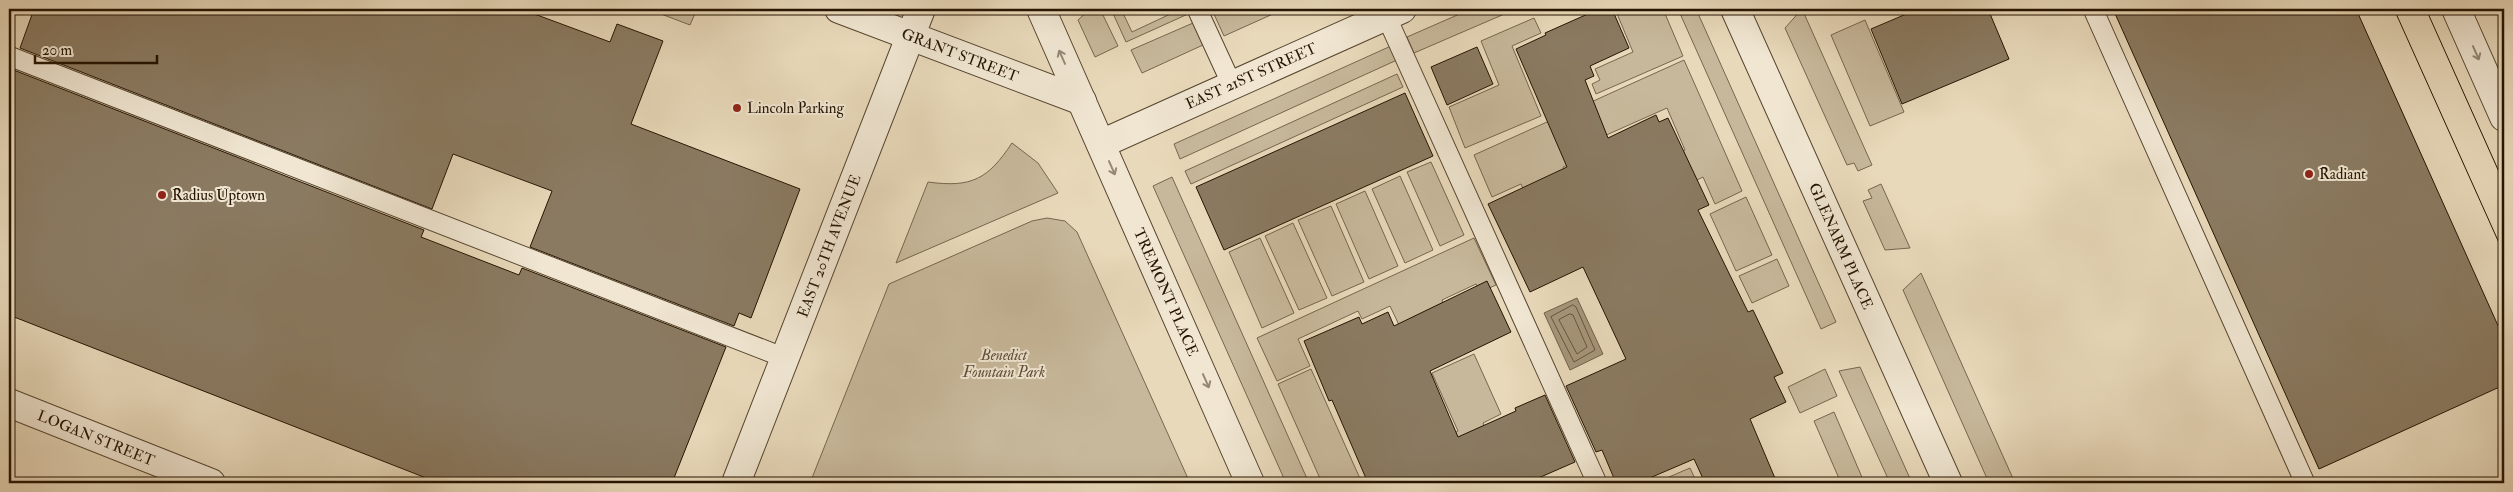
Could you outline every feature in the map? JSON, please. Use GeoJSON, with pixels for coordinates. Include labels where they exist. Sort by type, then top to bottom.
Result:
{"type":"FeatureCollection","features":[{"type":"Feature","properties":{"kind":"street","name":"GRANT STREET"},"geometry":{"type":"LineString","coordinates":[[839,9],[1082,101]]}},
{"type":"Feature","properties":{"kind":"street","name":"EAST 20TH AVENUE"},"geometry":{"type":"LineString","coordinates":[[736,483],[921,9]]}},
{"type":"Feature","properties":{"kind":"street"},"geometry":{"type":"LineString","coordinates":[[2456,9],[2504,117]]}},
{"type":"Feature","properties":{"kind":"street","name":"TREMONT PLACE"},"geometry":{"type":"LineString","coordinates":[[1047,11],[1100,144],[1250,483]]}},
{"type":"Feature","properties":{"kind":"street","name":"EAST 21ST STREET"},"geometry":{"type":"LineString","coordinates":[[1100,144],[1391,11]]}},
{"type":"Feature","properties":{"kind":"street","name":"GLENARM PLACE"},"geometry":{"type":"LineString","coordinates":[[1743,11],[1948,483]]}},
{"type":"Feature","properties":{"kind":"street","name":"LOGAN STREET"},"geometry":{"type":"LineString","coordinates":[[9,403],[211,483]]}},
{"type":"Feature","properties":{"kind":"lane"},"geometry":{"type":"LineString","coordinates":[[1197,9],[1232,85]]}},
{"type":"Feature","properties":{"kind":"lane"},"geometry":{"type":"LineString","coordinates":[[2093,9],[2304,483]]}},
{"type":"Feature","properties":{"kind":"lane"},"geometry":{"type":"LineString","coordinates":[[1391,11],[1597,483]]}},
{"type":"Feature","properties":{"kind":"lane"},"geometry":{"type":"LineString","coordinates":[[9,56],[784,358]]}},
{"type":"Feature","properties":{"kind":"green space"},"geometry":{"type":"Polygon","coordinates":[[[648,9],[697,9],[690,25],[648,9]]]}},
{"type":"Feature","properties":{"kind":"green space"},"geometry":{"type":"Polygon","coordinates":[[[1090,9],[1100,9],[1118,46],[1095,57],[1078,20],[1090,9]]]}},
{"type":"Feature","properties":{"kind":"green space"},"geometry":{"type":"Polygon","coordinates":[[[1111,9],[1121,9],[1132,32],[1181,9],[1186,9],[1188,14],[1126,42],[1111,9]]]}},
{"type":"Feature","properties":{"kind":"green space"},"geometry":{"type":"Polygon","coordinates":[[[1225,9],[1284,9],[1224,36],[1214,14],[1225,9]]]}},
{"type":"Feature","properties":{"kind":"green space"},"geometry":{"type":"Polygon","coordinates":[[[1471,9],[1516,9],[1414,53],[1407,37],[1471,9]]]}},
{"type":"Feature","properties":{"kind":"green space"},"geometry":{"type":"Polygon","coordinates":[[[1615,9],[1663,9],[1683,56],[1596,94],[1592,84],[1600,80],[1595,69],[1633,52],[1615,9]]]}},
{"type":"Feature","properties":{"kind":"green space"},"geometry":{"type":"Polygon","coordinates":[[[1678,9],[1696,9],[1836,322],[1821,329],[1678,9]]]}},
{"type":"Feature","properties":{"kind":"green space"},"geometry":{"type":"Polygon","coordinates":[[[1802,9],[1872,165],[1858,171],[1854,163],[1847,165],[1785,28],[1802,9]]]}},
{"type":"Feature","properties":{"kind":"green space"},"geometry":{"type":"Polygon","coordinates":[[[1534,18],[1541,33],[1512,46],[1541,116],[1465,148],[1449,107],[1499,85],[1481,41],[1534,18]]]}},
{"type":"Feature","properties":{"kind":"green space"},"geometry":{"type":"Polygon","coordinates":[[[1865,20],[1904,112],[1870,126],[1831,35],[1865,20]]]}},
{"type":"Feature","properties":{"kind":"green space"},"geometry":{"type":"Polygon","coordinates":[[[1193,23],[1203,45],[1142,73],[1131,50],[1193,23]]]}},
{"type":"Feature","properties":{"kind":"green space"},"geometry":{"type":"Polygon","coordinates":[[[1391,46],[1397,60],[1180,159],[1174,144],[1391,46]]]}},
{"type":"Feature","properties":{"kind":"green space"},"geometry":{"type":"Polygon","coordinates":[[[1684,60],[1742,191],[1715,204],[1703,177],[1689,184],[1676,155],[1685,150],[1667,108],[1575,149],[1579,160],[1563,167],[1578,201],[1536,220],[1521,184],[1492,197],[1474,155],[1684,60]]]}},
{"type":"Feature","properties":{"kind":"green space"},"geometry":{"type":"Polygon","coordinates":[[[1397,74],[1403,87],[1191,184],[1185,171],[1397,74]]]}},
{"type":"Feature","properties":{"kind":"green space"},"geometry":{"type":"Polygon","coordinates":[[[1012,143],[1038,163],[1058,193],[896,263],[928,182],[956,183],[968,182],[978,178],[995,165],[1012,143]]]}},
{"type":"Feature","properties":{"kind":"green space"},"geometry":{"type":"Polygon","coordinates":[[[1431,162],[1464,235],[1440,246],[1407,172],[1431,162]]]}},
{"type":"Feature","properties":{"kind":"green space"},"geometry":{"type":"Polygon","coordinates":[[[1400,176],[1433,250],[1405,263],[1372,189],[1400,176]]]}},
{"type":"Feature","properties":{"kind":"green space"},"geometry":{"type":"Polygon","coordinates":[[[1172,177],[1309,483],[1286,483],[1153,186],[1172,177]]]}},
{"type":"Feature","properties":{"kind":"green space"},"geometry":{"type":"Polygon","coordinates":[[[1881,184],[1910,248],[1885,250],[1863,201],[1872,198],[1868,190],[1881,184]]]}},
{"type":"Feature","properties":{"kind":"green space"},"geometry":{"type":"Polygon","coordinates":[[[1365,191],[1398,266],[1369,279],[1336,204],[1365,191]]]}},
{"type":"Feature","properties":{"kind":"green space"},"geometry":{"type":"Polygon","coordinates":[[[1746,197],[1772,255],[1736,271],[1710,214],[1746,197]]]}},
{"type":"Feature","properties":{"kind":"green space"},"geometry":{"type":"Polygon","coordinates":[[[1331,206],[1364,282],[1332,296],[1298,220],[1331,206]]]}},
{"type":"Feature","properties":{"kind":"green space","name":"Benedict Fountain Park"},"geometry":{"type":"Polygon","coordinates":[[[1047,218],[1065,221],[1077,232],[1190,483],[810,483],[889,284],[1032,221],[1047,218]]]}},
{"type":"Feature","properties":{"kind":"green space"},"geometry":{"type":"Polygon","coordinates":[[[1293,223],[1327,298],[1299,310],[1265,236],[1293,223]]]}},
{"type":"Feature","properties":{"kind":"green space"},"geometry":{"type":"Polygon","coordinates":[[[1260,238],[1294,313],[1262,328],[1229,252],[1260,238]]]}},
{"type":"Feature","properties":{"kind":"green space"},"geometry":{"type":"Polygon","coordinates":[[[1474,238],[1496,285],[1480,292],[1476,284],[1442,300],[1456,334],[1399,325],[1390,306],[1362,319],[1358,311],[1298,339],[1310,366],[1277,381],[1257,338],[1474,238]]]}},
{"type":"Feature","properties":{"kind":"green space"},"geometry":{"type":"Polygon","coordinates":[[[1777,259],[1789,286],[1752,303],[1739,276],[1777,259]]]}},
{"type":"Feature","properties":{"kind":"green space"},"geometry":{"type":"Polygon","coordinates":[[[1921,273],[2015,483],[1989,483],[1903,290],[1921,273]]]}},
{"type":"Feature","properties":{"kind":"green space"},"geometry":{"type":"Polygon","coordinates":[[[1474,354],[1501,414],[1483,423],[1498,456],[1451,435],[1458,431],[1432,373],[1474,354]]]}},
{"type":"Feature","properties":{"kind":"green space"},"geometry":{"type":"Polygon","coordinates":[[[1860,367],[1912,483],[1890,483],[1839,371],[1860,367]]]}},
{"type":"Feature","properties":{"kind":"green space"},"geometry":{"type":"Polygon","coordinates":[[[1311,369],[1362,483],[1322,483],[1278,384],[1311,369]]]}},
{"type":"Feature","properties":{"kind":"green space"},"geometry":{"type":"Polygon","coordinates":[[[1825,369],[1837,396],[1800,413],[1788,387],[1825,369]]]}},
{"type":"Feature","properties":{"kind":"green space"},"geometry":{"type":"Polygon","coordinates":[[[1834,412],[1864,482],[1862,483],[1841,483],[1814,421],[1834,412]]]}},
{"type":"Feature","properties":{"kind":"green space"},"geometry":{"type":"Polygon","coordinates":[[[1690,468],[1697,483],[1655,483],[1690,468]]]}},
{"type":"Feature","properties":{"kind":"water"},"geometry":{"type":"Polygon","coordinates":[[[1577,298],[1603,354],[1570,370],[1544,313],[1577,298]]]}},
{"type":"Feature","properties":{"kind":"building"},"geometry":{"type":"Polygon","coordinates":[[[34,9],[521,9],[610,42],[617,24],[663,41],[631,124],[800,189],[751,318],[739,313],[734,326],[530,247],[552,191],[453,154],[432,209],[20,48],[34,9]]]}},
{"type":"Feature","properties":{"kind":"building"},"geometry":{"type":"Polygon","coordinates":[[[1599,9],[1612,9],[1629,48],[1590,66],[1594,76],[1585,80],[1608,138],[1656,115],[1659,122],[1668,118],[1709,205],[1698,210],[1748,312],[1753,310],[1783,373],[1774,377],[1786,402],[1750,419],[1777,483],[1705,483],[1694,459],[1638,483],[1616,483],[1602,450],[1596,452],[1566,386],[1626,359],[1583,267],[1530,292],[1488,204],[1567,167],[1516,49],[1546,35],[1545,33],[1599,9]]]}},
{"type":"Feature","properties":{"kind":"building"},"geometry":{"type":"Polygon","coordinates":[[[1918,9],[1988,9],[2009,59],[1902,104],[1871,29],[1918,9]]]}},
{"type":"Feature","properties":{"kind":"building","name":"Radiant"},"geometry":{"type":"Polygon","coordinates":[[[2113,9],[2356,9],[2504,339],[2504,385],[2319,469],[2113,9]]]}},
{"type":"Feature","properties":{"kind":"building"},"geometry":{"type":"Polygon","coordinates":[[[1477,47],[1493,84],[1447,105],[1431,67],[1477,47]]]}},
{"type":"Feature","properties":{"kind":"building","name":"Radius Uptown"},"geometry":{"type":"Polygon","coordinates":[[[11,69],[424,230],[421,237],[519,275],[522,268],[726,347],[672,483],[439,483],[9,315],[9,76],[11,69]]]}},
{"type":"Feature","properties":{"kind":"building"},"geometry":{"type":"Polygon","coordinates":[[[1405,93],[1433,156],[1224,250],[1196,187],[1405,93]]]}},
{"type":"Feature","properties":{"kind":"building"},"geometry":{"type":"Polygon","coordinates":[[[1487,281],[1511,332],[1430,371],[1458,437],[1516,411],[1515,408],[1545,395],[1575,462],[1527,483],[1368,483],[1332,400],[1329,401],[1304,341],[1359,317],[1362,324],[1388,312],[1394,326],[1487,281]]]}},
{"type":"Feature","properties":{"kind":"tram line"},"geometry":{"type":"LineString","coordinates":[[2394,9],[2504,254]]}},
{"type":"Feature","properties":{"kind":"tram line"},"geometry":{"type":"LineString","coordinates":[[2426,9],[2504,183]]}},
{"type":"Feature","properties":{"kind":"place","name":"Lincoln Parking"},"geometry":{"type":"Point","coordinates":[737,108]}},
{"type":"Feature","properties":{"kind":"place","name":"Radiant"},"geometry":{"type":"Point","coordinates":[2309,174]}},
{"type":"Feature","properties":{"kind":"place","name":"Radius Uptown"},"geometry":{"type":"Point","coordinates":[162,195]}}]}
